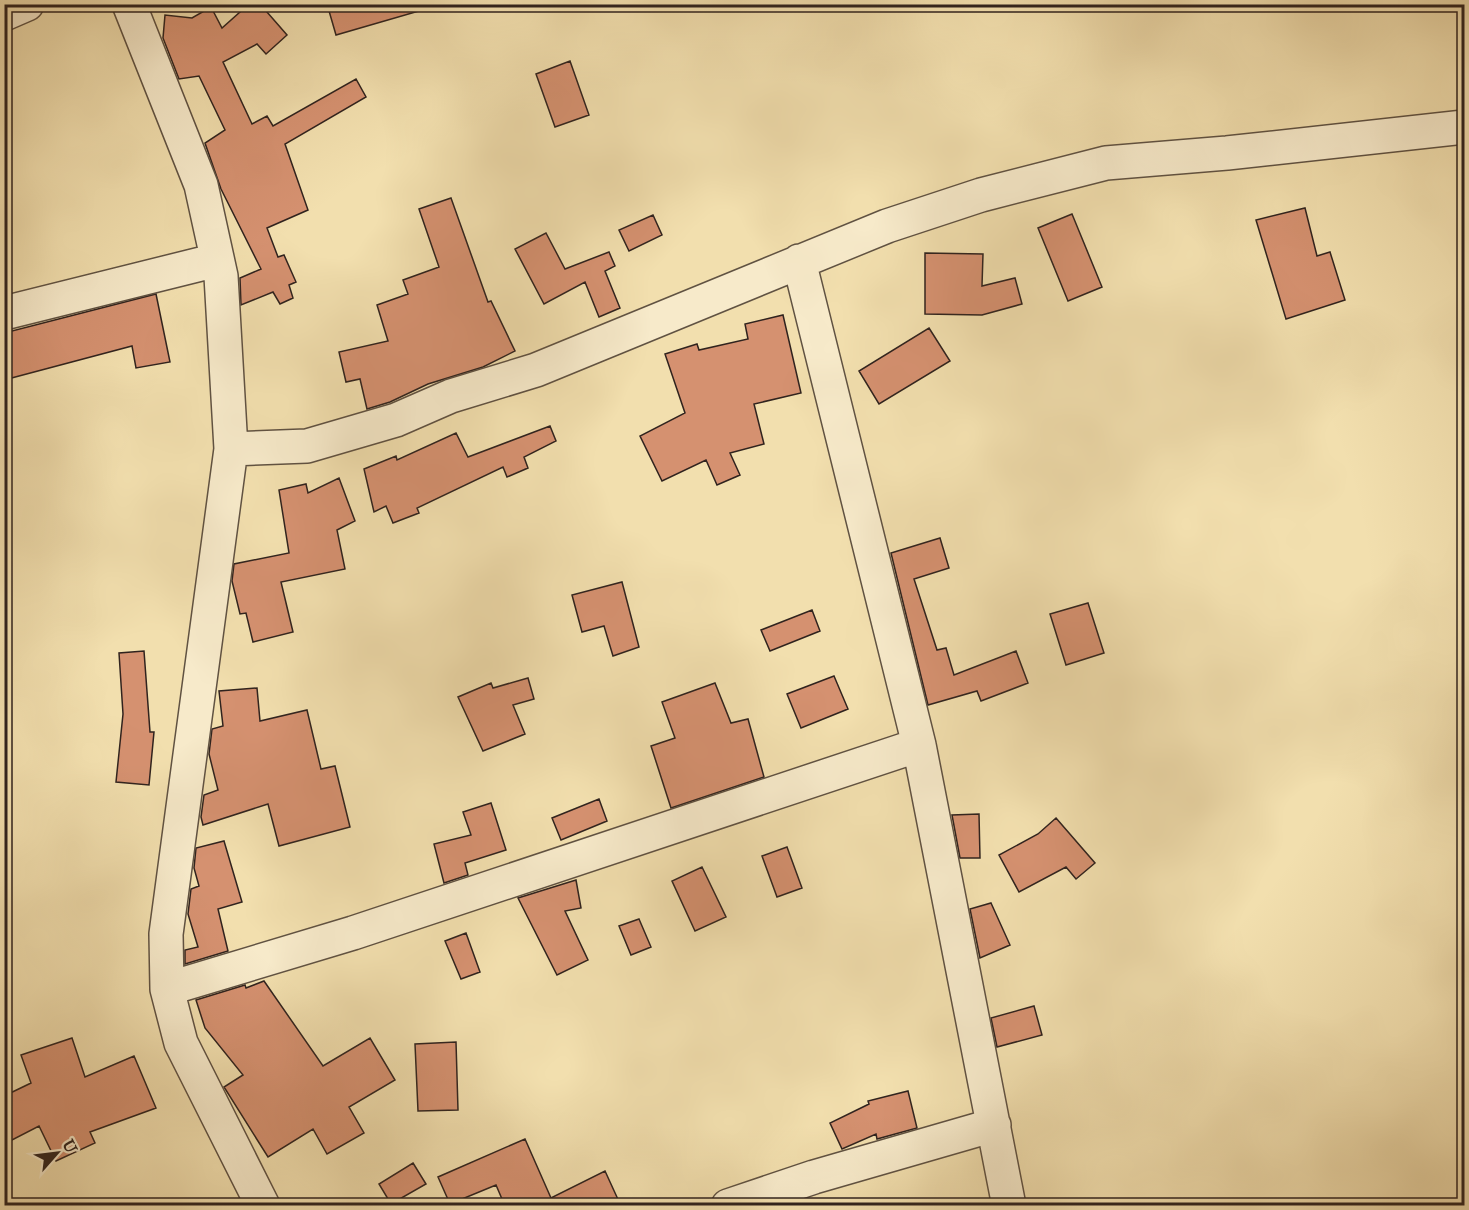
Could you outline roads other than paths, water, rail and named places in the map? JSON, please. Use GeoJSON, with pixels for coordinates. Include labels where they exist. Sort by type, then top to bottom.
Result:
{"type":"FeatureCollection","features":[{"type":"Feature","properties":{"kind":"street"},"geometry":{"type":"LineString","coordinates":[[4,14],[27,4]]}},
{"type":"Feature","properties":{"kind":"street"},"geometry":{"type":"LineString","coordinates":[[129,4],[201,185],[221,276],[231,449],[166,934],[167,989],[181,1043],[263,1206]]}},
{"type":"Feature","properties":{"kind":"street"},"geometry":{"type":"LineString","coordinates":[[231,449],[307,446],[396,420],[452,396],[536,370],[887,226],[981,195],[1106,163],[1227,153],[1464,127]]}},
{"type":"Feature","properties":{"kind":"street"},"geometry":{"type":"LineString","coordinates":[[4,313],[217,260]]}},
{"type":"Feature","properties":{"kind":"street"},"geometry":{"type":"LineString","coordinates":[[799,261],[919,745],[1010,1206]]}},
{"type":"Feature","properties":{"kind":"street"},"geometry":{"type":"LineString","coordinates":[[167,989],[375,926],[919,745]]}},
{"type":"Feature","properties":{"kind":"street"},"geometry":{"type":"LineString","coordinates":[[728,1206],[814,1177],[994,1125]]}}]}
